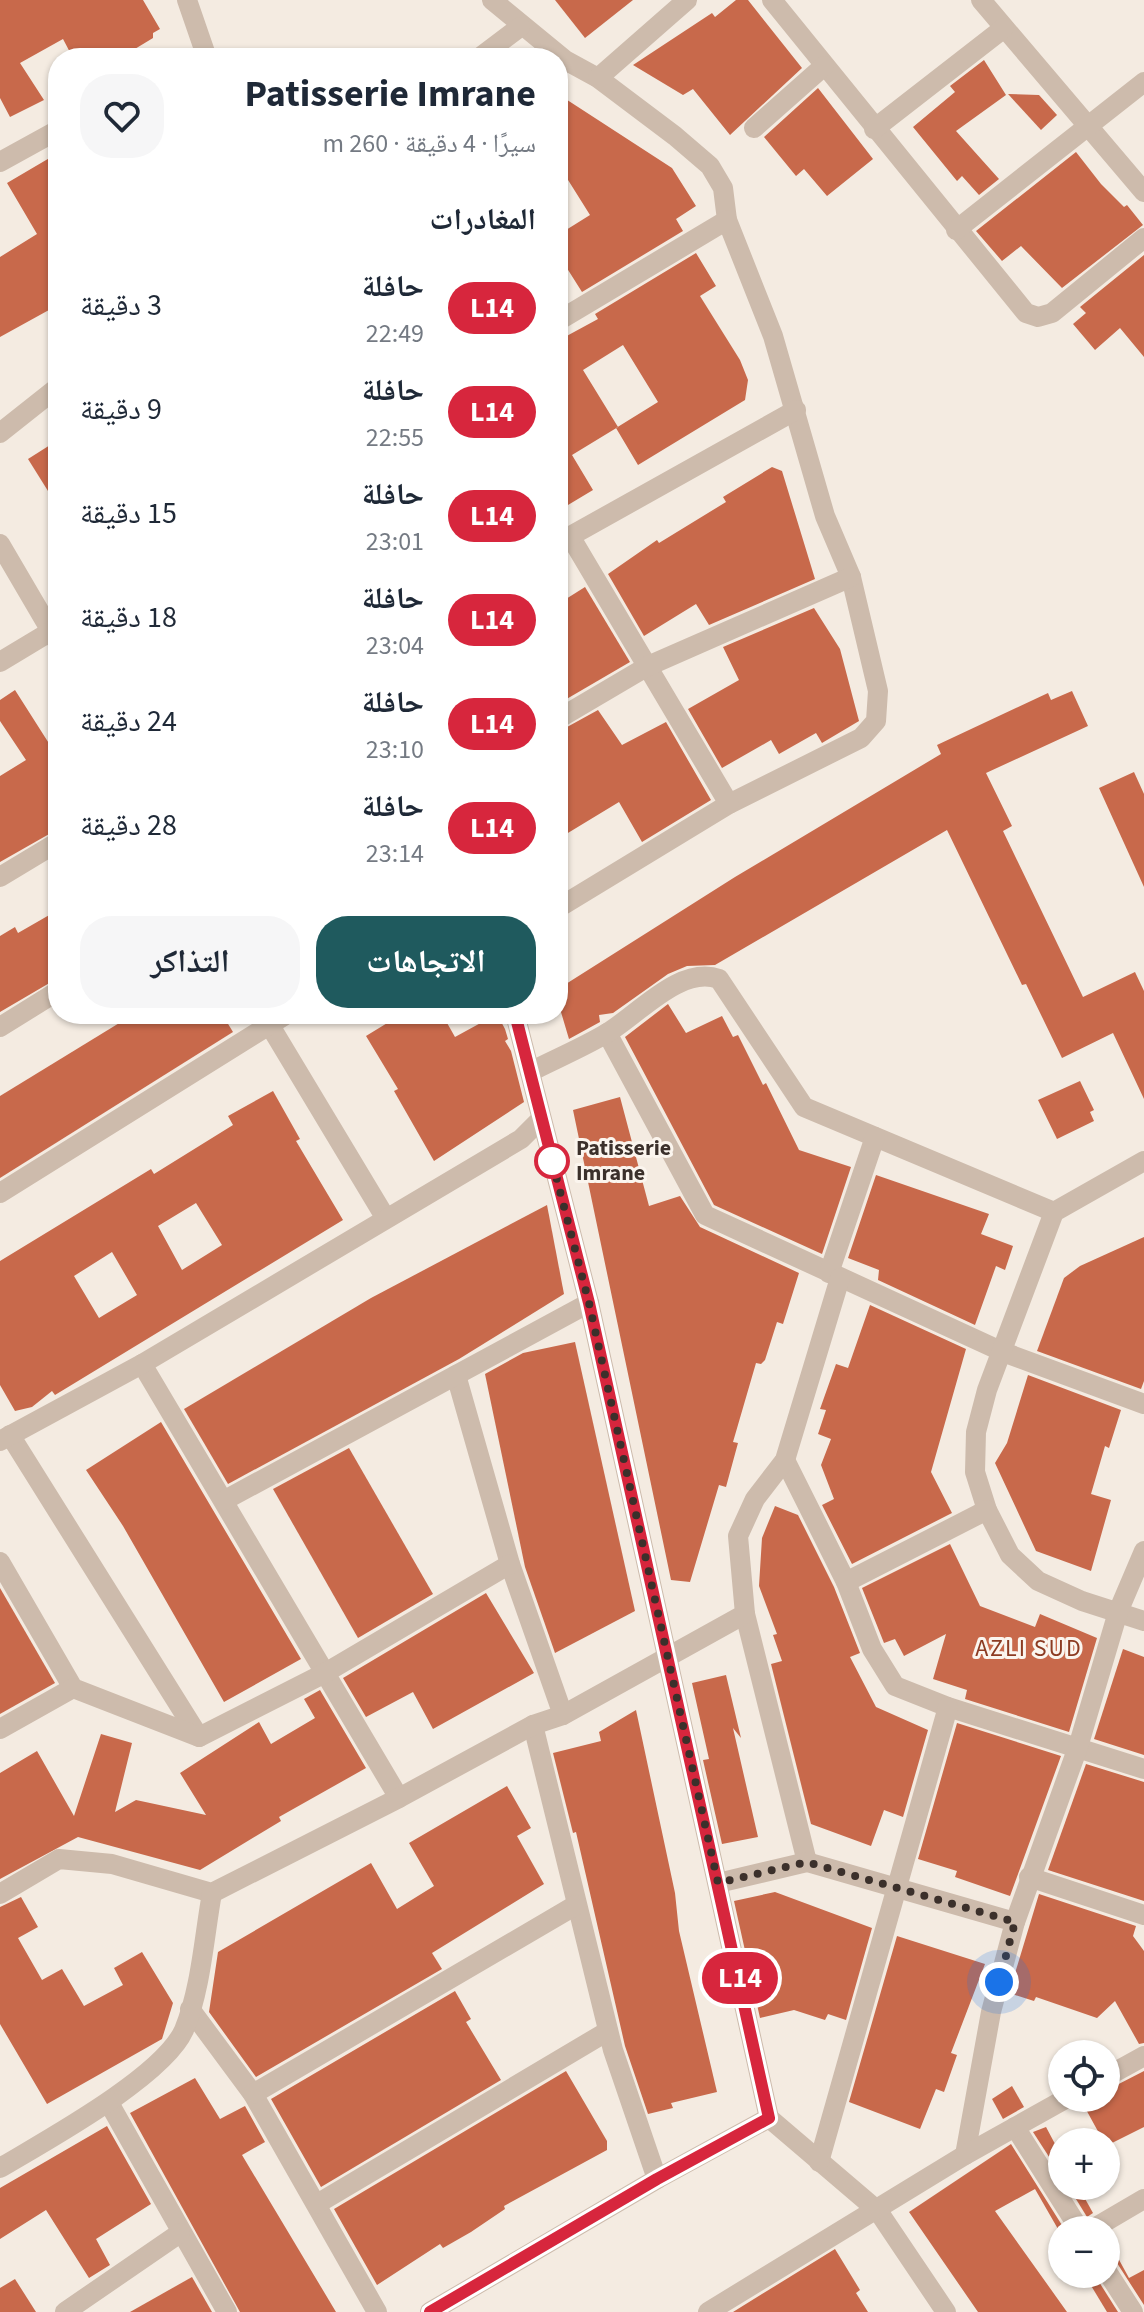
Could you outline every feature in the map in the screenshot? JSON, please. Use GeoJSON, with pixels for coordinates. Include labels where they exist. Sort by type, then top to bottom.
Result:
{"type":"FeatureCollection","features":[{"type":"Feature","properties":{"kind":"street"},"geometry":{"type":"LineString","coordinates":[[187,0],[199,48]]}},
{"type":"Feature","properties":{"kind":"street"},"geometry":{"type":"LineString","coordinates":[[493,0],[520,27],[549,48]]}},
{"type":"Feature","properties":{"kind":"street"},"geometry":{"type":"LineString","coordinates":[[598,78],[687,0]]}},
{"type":"Feature","properties":{"kind":"street"},"geometry":{"type":"LineString","coordinates":[[772,0],[1026,313],[1038,317],[1052,313],[1144,238]]}},
{"type":"Feature","properties":{"kind":"street"},"geometry":{"type":"LineString","coordinates":[[981,0],[1144,192]]}},
{"type":"Feature","properties":{"kind":"street"},"geometry":{"type":"LineString","coordinates":[[492,48],[520,27]]}},
{"type":"Feature","properties":{"kind":"street"},"geometry":{"type":"LineString","coordinates":[[874,129],[1004,28]]}},
{"type":"Feature","properties":{"kind":"street"},"geometry":{"type":"LineString","coordinates":[[568,62],[598,78],[710,166],[723,188],[727,220],[773,336],[825,516],[851,577],[878,691],[876,721],[861,738],[729,804],[568,902]]}},
{"type":"Feature","properties":{"kind":"street"},"geometry":{"type":"LineString","coordinates":[[754,128],[824,66]]}},
{"type":"Feature","properties":{"kind":"street"},"geometry":{"type":"LineString","coordinates":[[956,230],[1144,82]]}},
{"type":"Feature","properties":{"kind":"street"},"geometry":{"type":"LineString","coordinates":[[0,162],[48,136]]}},
{"type":"Feature","properties":{"kind":"street"},"geometry":{"type":"LineString","coordinates":[[568,315],[727,220]]}},
{"type":"Feature","properties":{"kind":"street"},"geometry":{"type":"LineString","coordinates":[[0,433],[48,395]]}},
{"type":"Feature","properties":{"kind":"street"},"geometry":{"type":"LineString","coordinates":[[568,538],[796,410]]}},
{"type":"Feature","properties":{"kind":"street"},"geometry":{"type":"LineString","coordinates":[[0,544],[48,621]]}},
{"type":"Feature","properties":{"kind":"street"},"geometry":{"type":"LineString","coordinates":[[568,546],[648,666],[729,804]]}},
{"type":"Feature","properties":{"kind":"street"},"geometry":{"type":"LineString","coordinates":[[568,713],[648,666],[851,577]]}},
{"type":"Feature","properties":{"kind":"street"},"geometry":{"type":"LineString","coordinates":[[0,662],[48,638]]}},
{"type":"Feature","properties":{"kind":"street"},"geometry":{"type":"LineString","coordinates":[[0,877],[48,848]]}},
{"type":"Feature","properties":{"kind":"street"},"geometry":{"type":"LineString","coordinates":[[530,1072],[607,1033],[662,994],[687,981],[709,976],[719,979],[804,1107],[1054,1212]]}},
{"type":"Feature","properties":{"kind":"street"},"geometry":{"type":"LineString","coordinates":[[0,1027],[48,997]]}},
{"type":"Feature","properties":{"kind":"street"},"geometry":{"type":"LineString","coordinates":[[0,1193],[264,1024]]}},
{"type":"Feature","properties":{"kind":"street"},"geometry":{"type":"LineString","coordinates":[[276,1024],[385,1217]]}},
{"type":"Feature","properties":{"kind":"street"},"geometry":{"type":"LineString","coordinates":[[518,1024],[589,1303],[769,2118],[878,2211],[946,2312]]}},
{"type":"Feature","properties":{"kind":"street"},"geometry":{"type":"LineString","coordinates":[[607,1033],[705,1215],[1003,1352],[1144,1404]]}},
{"type":"Feature","properties":{"kind":"street"},"geometry":{"type":"LineString","coordinates":[[199,1737],[5,1438],[142,1364],[521,1139],[541,1119]]}},
{"type":"Feature","properties":{"kind":"street"},"geometry":{"type":"LineString","coordinates":[[807,1862],[745,1614],[738,1536],[755,1499],[785,1460],[875,1137]]}},
{"type":"Feature","properties":{"kind":"street"},"geometry":{"type":"LineString","coordinates":[[1143,1164],[1054,1212],[987,1390],[976,1432],[975,1472],[987,1510],[1010,1555],[1038,1581],[1144,1621]]}},
{"type":"Feature","properties":{"kind":"street"},"geometry":{"type":"LineString","coordinates":[[225,1500],[589,1303]]}},
{"type":"Feature","properties":{"kind":"street"},"geometry":{"type":"LineString","coordinates":[[142,1364],[399,1798]]}},
{"type":"Feature","properties":{"kind":"street"},"geometry":{"type":"LineString","coordinates":[[456,1375],[510,1564],[563,1715]]}},
{"type":"Feature","properties":{"kind":"street"},"geometry":{"type":"LineString","coordinates":[[785,1460],[846,1582],[872,1649],[895,1686],[948,1707],[1144,1769]]}},
{"type":"Feature","properties":{"kind":"street"},"geometry":{"type":"LineString","coordinates":[[846,1582],[987,1510]]}},
{"type":"Feature","properties":{"kind":"street"},"geometry":{"type":"LineString","coordinates":[[965,2155],[991,2012],[1015,1922],[1078,1747],[1118,1612],[1144,1551]]}},
{"type":"Feature","properties":{"kind":"street"},"geometry":{"type":"LineString","coordinates":[[0,1562],[73,1688],[199,1737],[325,1673],[510,1564]]}},
{"type":"Feature","properties":{"kind":"street"},"geometry":{"type":"LineString","coordinates":[[0,1894],[59,1859],[112,1864],[212,1893],[399,1798],[533,1725],[563,1715],[745,1614]]}},
{"type":"Feature","properties":{"kind":"street"},"geometry":{"type":"LineString","coordinates":[[0,1729],[73,1688]]}},
{"type":"Feature","properties":{"kind":"street"},"geometry":{"type":"LineString","coordinates":[[819,2162],[948,1707]]}},
{"type":"Feature","properties":{"kind":"street"},"geometry":{"type":"LineString","coordinates":[[533,1725],[608,2031],[657,2179]]}},
{"type":"Feature","properties":{"kind":"street"},"geometry":{"type":"LineString","coordinates":[[718,1883],[807,1862],[1015,1922]]}},
{"type":"Feature","properties":{"kind":"street"},"geometry":{"type":"LineString","coordinates":[[1029,1877],[1144,1915]]}},
{"type":"Feature","properties":{"kind":"street"},"geometry":{"type":"LineString","coordinates":[[0,2168],[109,2103],[167,2053],[183,2033],[212,1893]]}},
{"type":"Feature","properties":{"kind":"street"},"geometry":{"type":"LineString","coordinates":[[253,2094],[576,1905]]}},
{"type":"Feature","properties":{"kind":"street"},"geometry":{"type":"LineString","coordinates":[[190,2009],[253,2094],[377,2312]]}},
{"type":"Feature","properties":{"kind":"street"},"geometry":{"type":"LineString","coordinates":[[317,2204],[608,2031]]}},
{"type":"Feature","properties":{"kind":"street"},"geometry":{"type":"LineString","coordinates":[[1120,2069],[1144,2056]]}},
{"type":"Feature","properties":{"kind":"street"},"geometry":{"type":"LineString","coordinates":[[109,2103],[227,2312]]}},
{"type":"Feature","properties":{"kind":"street"},"geometry":{"type":"LineString","coordinates":[[708,2312],[878,2211],[965,2155],[1048,2109]]}},
{"type":"Feature","properties":{"kind":"street"},"geometry":{"type":"LineString","coordinates":[[430,2312],[657,2179],[769,2118]]}},
{"type":"Feature","properties":{"kind":"street"},"geometry":{"type":"LineString","coordinates":[[1015,2127],[1071,2216]]}},
{"type":"Feature","properties":{"kind":"street"},"geometry":{"type":"LineString","coordinates":[[1115,2216],[1144,2199]]}},
{"type":"Feature","properties":{"kind":"street"},"geometry":{"type":"LineString","coordinates":[[65,2312],[180,2233]]}},
{"type":"Feature","properties":{"kind":"street"},"geometry":{"type":"LineString","coordinates":[[1118,2288],[1133,2312]]}},
{"type":"Feature","properties":{"kind":"building"},"geometry":{"type":"Polygon","coordinates":[[[0,0],[143,0],[160,29],[153,33],[153,38],[136,48],[68,48],[63,39],[20,63],[44,100],[10,117],[0,98],[0,0]]]}},
{"type":"Feature","properties":{"kind":"building"},"geometry":{"type":"Polygon","coordinates":[[[555,0],[633,0],[585,38],[555,0]]]}},
{"type":"Feature","properties":{"kind":"building"},"geometry":{"type":"Polygon","coordinates":[[[736,0],[748,0],[802,68],[730,135],[693,89],[683,95],[633,65],[712,13],[715,17],[736,0]]]}},
{"type":"Feature","properties":{"kind":"building"},"geometry":{"type":"Polygon","coordinates":[[[984,60],[1006,95],[956,131],[999,179],[979,195],[962,176],[957,181],[913,127],[955,92],[950,86],[984,60]]]}},
{"type":"Feature","properties":{"kind":"building"},"geometry":{"type":"Polygon","coordinates":[[[818,88],[873,159],[827,196],[804,169],[796,176],[764,137],[818,88]]]}},
{"type":"Feature","properties":{"kind":"building"},"geometry":{"type":"Polygon","coordinates":[[[1008,94],[1039,95],[1057,115],[1041,130],[1008,94]]]}},
{"type":"Feature","properties":{"kind":"building"},"geometry":{"type":"Polygon","coordinates":[[[568,100],[672,168],[696,206],[676,219],[683,231],[582,292],[568,270],[568,229],[590,215],[568,180],[568,100]]]}},
{"type":"Feature","properties":{"kind":"building"},"geometry":{"type":"Polygon","coordinates":[[[1076,152],[1101,184],[1124,207],[1127,205],[1143,225],[1062,288],[1021,246],[1002,261],[976,231],[1076,152]]]}},
{"type":"Feature","properties":{"kind":"building"},"geometry":{"type":"Polygon","coordinates":[[[48,159],[48,311],[0,337],[0,257],[37,234],[7,183],[48,159]]]}},
{"type":"Feature","properties":{"kind":"building"},"geometry":{"type":"Polygon","coordinates":[[[696,253],[716,286],[700,296],[740,360],[748,380],[745,400],[638,465],[616,428],[572,455],[593,490],[568,505],[568,335],[598,319],[595,314],[696,253]],[[623,345],[583,370],[618,427],[658,402],[623,345]]]}},
{"type":"Feature","properties":{"kind":"building"},"geometry":{"type":"Polygon","coordinates":[[[1144,255],[1144,357],[1120,328],[1095,350],[1073,324],[1086,313],[1080,307],[1144,255]]]}},
{"type":"Feature","properties":{"kind":"building"},"geometry":{"type":"Polygon","coordinates":[[[48,446],[48,491],[28,459],[48,446]]]}},
{"type":"Feature","properties":{"kind":"building"},"geometry":{"type":"Polygon","coordinates":[[[772,467],[782,471],[815,579],[709,625],[696,604],[644,636],[608,574],[657,540],[659,543],[726,502],[723,497],[772,467]]]}},
{"type":"Feature","properties":{"kind":"building"},"geometry":{"type":"Polygon","coordinates":[[[585,587],[630,662],[568,698],[568,598],[585,587]]]}},
{"type":"Feature","properties":{"kind":"building"},"geometry":{"type":"Polygon","coordinates":[[[814,608],[840,649],[859,721],[822,743],[816,733],[779,754],[771,740],[722,768],[688,709],[739,680],[723,647],[814,608]]]}},
{"type":"Feature","properties":{"kind":"building"},"geometry":{"type":"Polygon","coordinates":[[[15,690],[48,742],[48,835],[0,862],[0,776],[26,760],[0,721],[0,700],[15,690]]]}},
{"type":"Feature","properties":{"kind":"building"},"geometry":{"type":"Polygon","coordinates":[[[1072,691],[1088,726],[986,773],[1012,826],[1003,831],[1083,997],[1135,972],[1144,991],[1144,1099],[1113,1033],[1062,1058],[1026,984],[1022,985],[947,830],[715,965],[687,966],[668,974],[613,1013],[599,1015],[600,1022],[569,1039],[565,1024],[568,1024],[568,983],[735,877],[941,754],[937,745],[1048,693],[1051,700],[1072,691]]]}},
{"type":"Feature","properties":{"kind":"building"},"geometry":{"type":"Polygon","coordinates":[[[598,710],[622,745],[666,722],[711,800],[642,842],[619,802],[568,833],[568,726],[598,710]]]}},
{"type":"Feature","properties":{"kind":"building"},"geometry":{"type":"Polygon","coordinates":[[[1134,772],[1144,794],[1144,887],[1099,788],[1134,772]]]}},
{"type":"Feature","properties":{"kind":"building"},"geometry":{"type":"Polygon","coordinates":[[[48,916],[48,984],[0,1012],[0,936],[15,927],[18,933],[48,916]]]}},
{"type":"Feature","properties":{"kind":"building"},"geometry":{"type":"Polygon","coordinates":[[[668,1004],[686,1033],[722,1016],[733,1037],[738,1035],[763,1085],[766,1083],[799,1150],[851,1167],[822,1254],[714,1205],[625,1037],[668,1004]]]}},
{"type":"Feature","properties":{"kind":"building"},"geometry":{"type":"Polygon","coordinates":[[[118,1024],[228,1024],[233,1032],[0,1178],[0,1096],[118,1024]]]}},
{"type":"Feature","properties":{"kind":"building"},"geometry":{"type":"Polygon","coordinates":[[[386,1024],[448,1024],[455,1037],[479,1024],[502,1024],[524,1102],[434,1161],[394,1091],[398,1089],[366,1036],[386,1024]]]}},
{"type":"Feature","properties":{"kind":"building"},"geometry":{"type":"Polygon","coordinates":[[[1080,1081],[1094,1110],[1090,1112],[1094,1121],[1057,1139],[1038,1100],[1080,1081]]]}},
{"type":"Feature","properties":{"kind":"building"},"geometry":{"type":"Polygon","coordinates":[[[273,1091],[300,1139],[296,1141],[343,1220],[55,1395],[52,1391],[32,1407],[15,1411],[0,1385],[0,1261],[151,1169],[154,1174],[233,1125],[228,1116],[273,1091]],[[196,1203],[158,1226],[182,1270],[222,1245],[196,1203]],[[112,1252],[74,1276],[99,1318],[137,1295],[112,1252]]]}},
{"type":"Feature","properties":{"kind":"building"},"geometry":{"type":"Polygon","coordinates":[[[620,1097],[649,1206],[680,1196],[700,1227],[799,1273],[783,1324],[777,1322],[765,1360],[761,1364],[756,1363],[733,1442],[738,1443],[726,1487],[719,1485],[690,1582],[671,1580],[573,1110],[620,1097]]]}},
{"type":"Feature","properties":{"kind":"building"},"geometry":{"type":"Polygon","coordinates":[[[876,1175],[989,1214],[981,1234],[1013,1246],[1005,1270],[996,1266],[975,1325],[878,1280],[879,1270],[848,1258],[876,1175]]]}},
{"type":"Feature","properties":{"kind":"building"},"geometry":{"type":"Polygon","coordinates":[[[547,1205],[564,1294],[459,1359],[228,1484],[184,1409],[371,1298],[547,1205]]]}},
{"type":"Feature","properties":{"kind":"building"},"geometry":{"type":"Polygon","coordinates":[[[1144,1237],[1144,1381],[1141,1389],[1037,1351],[1064,1278],[1080,1266],[1144,1237]]]}},
{"type":"Feature","properties":{"kind":"building"},"geometry":{"type":"Polygon","coordinates":[[[870,1305],[966,1349],[931,1472],[952,1513],[852,1564],[822,1505],[834,1499],[821,1465],[831,1439],[818,1434],[826,1410],[820,1409],[836,1364],[848,1368],[870,1305]]]}},
{"type":"Feature","properties":{"kind":"building"},"geometry":{"type":"Polygon","coordinates":[[[575,1342],[635,1611],[555,1653],[525,1567],[485,1374],[523,1353],[575,1342]]]}},
{"type":"Feature","properties":{"kind":"building"},"geometry":{"type":"Polygon","coordinates":[[[1028,1375],[1121,1410],[1109,1448],[1105,1446],[1091,1494],[1111,1500],[1091,1571],[1036,1551],[995,1463],[1007,1443],[1028,1375]]]}},
{"type":"Feature","properties":{"kind":"building"},"geometry":{"type":"Polygon","coordinates":[[[161,1422],[301,1659],[224,1702],[123,1526],[86,1470],[161,1422]]]}},
{"type":"Feature","properties":{"kind":"building"},"geometry":{"type":"Polygon","coordinates":[[[349,1448],[433,1594],[358,1638],[273,1489],[349,1448]]]}},
{"type":"Feature","properties":{"kind":"building"},"geometry":{"type":"Polygon","coordinates":[[[775,1506],[798,1515],[834,1587],[860,1653],[850,1657],[876,1707],[928,1730],[903,1817],[884,1810],[871,1846],[811,1824],[771,1664],[782,1661],[773,1635],[777,1634],[759,1586],[762,1538],[775,1506]]]}},
{"type":"Feature","properties":{"kind":"building"},"geometry":{"type":"Polygon","coordinates":[[[950,1544],[980,1606],[1035,1627],[1040,1614],[1097,1638],[1069,1732],[965,1699],[967,1690],[933,1679],[946,1634],[904,1656],[895,1639],[884,1643],[862,1588],[950,1544]]]}},
{"type":"Feature","properties":{"kind":"building"},"geometry":{"type":"Polygon","coordinates":[[[0,1588],[55,1683],[0,1714],[0,1588]]]}},
{"type":"Feature","properties":{"kind":"building"},"geometry":{"type":"Polygon","coordinates":[[[486,1593],[534,1673],[433,1729],[413,1692],[366,1717],[343,1678],[486,1593]]]}},
{"type":"Feature","properties":{"kind":"building"},"geometry":{"type":"Polygon","coordinates":[[[1123,1649],[1144,1657],[1144,1755],[1094,1739],[1123,1649]]]}},
{"type":"Feature","properties":{"kind":"building"},"geometry":{"type":"Polygon","coordinates":[[[726,1675],[741,1738],[733,1728],[758,1837],[722,1844],[703,1760],[709,1759],[692,1683],[726,1675]]]}},
{"type":"Feature","properties":{"kind":"building"},"geometry":{"type":"Polygon","coordinates":[[[320,1690],[366,1768],[279,1817],[281,1821],[200,1870],[78,1837],[0,1879],[0,1773],[37,1751],[74,1816],[101,1734],[132,1743],[115,1812],[136,1800],[206,1815],[180,1773],[259,1722],[271,1744],[315,1718],[304,1699],[320,1690]]]}},
{"type":"Feature","properties":{"kind":"building"},"geometry":{"type":"Polygon","coordinates":[[[636,1710],[675,1893],[679,1931],[717,2092],[671,2103],[673,2108],[648,2114],[625,2046],[576,1832],[573,1833],[553,1753],[601,1741],[599,1732],[636,1710]]]}},
{"type":"Feature","properties":{"kind":"building"},"geometry":{"type":"Polygon","coordinates":[[[957,1723],[1061,1756],[1010,1896],[955,1877],[957,1871],[918,1859],[957,1723]]]}},
{"type":"Feature","properties":{"kind":"building"},"geometry":{"type":"Polygon","coordinates":[[[1086,1764],[1144,1782],[1144,1901],[1048,1870],[1086,1764]]]}},
{"type":"Feature","properties":{"kind":"building"},"geometry":{"type":"Polygon","coordinates":[[[507,1786],[531,1828],[517,1836],[544,1884],[432,1953],[442,1969],[256,2077],[209,2012],[218,1952],[371,1863],[397,1909],[434,1886],[409,1843],[507,1786]]]}},
{"type":"Feature","properties":{"kind":"building"},"geometry":{"type":"Polygon","coordinates":[[[775,1892],[872,1928],[846,2020],[828,2014],[825,2020],[794,2010],[760,2018],[734,1901],[775,1892]]]}},
{"type":"Feature","properties":{"kind":"building"},"geometry":{"type":"Polygon","coordinates":[[[1039,1894],[1136,1926],[1133,1936],[1144,1951],[1144,2043],[1139,2044],[1115,2001],[1097,2018],[1036,1997],[1034,2001],[1009,1993],[1039,1894]]]}},
{"type":"Feature","properties":{"kind":"building"},"geometry":{"type":"Polygon","coordinates":[[[21,1897],[38,1927],[18,1938],[42,1980],[62,1969],[84,2006],[123,1985],[114,1968],[142,1952],[173,2003],[162,2039],[47,2104],[0,2024],[0,1907],[21,1897]]]}},
{"type":"Feature","properties":{"kind":"building"},"geometry":{"type":"Polygon","coordinates":[[[897,1936],[985,1964],[951,2053],[957,2055],[944,2092],[936,2089],[920,2129],[849,2102],[897,1936]]]}},
{"type":"Feature","properties":{"kind":"building"},"geometry":{"type":"Polygon","coordinates":[[[455,1991],[471,2019],[466,2022],[501,2080],[321,2187],[271,2099],[455,1991]]]}},
{"type":"Feature","properties":{"kind":"building"},"geometry":{"type":"Polygon","coordinates":[[[566,2071],[607,2141],[607,2150],[504,2206],[505,2209],[471,2232],[443,2248],[440,2244],[377,2285],[334,2209],[566,2071]]]}},
{"type":"Feature","properties":{"kind":"building"},"geometry":{"type":"Polygon","coordinates":[[[1144,2071],[1144,2127],[1120,2139],[1120,2128],[1096,2128],[1087,2112],[1120,2112],[1120,2083],[1144,2071]]]}},
{"type":"Feature","properties":{"kind":"building"},"geometry":{"type":"Polygon","coordinates":[[[195,2078],[220,2119],[245,2106],[265,2142],[242,2155],[336,2312],[240,2312],[130,2113],[195,2078]]]}},
{"type":"Feature","properties":{"kind":"building"},"geometry":{"type":"Polygon","coordinates":[[[1012,2086],[1024,2107],[1003,2119],[992,2099],[1012,2086]]]}},
{"type":"Feature","properties":{"kind":"building"},"geometry":{"type":"Polygon","coordinates":[[[107,2126],[151,2204],[96,2239],[110,2265],[89,2278],[46,2210],[0,2239],[0,2188],[107,2126]]]}},
{"type":"Feature","properties":{"kind":"building"},"geometry":{"type":"Polygon","coordinates":[[[1046,2127],[1048,2155],[1033,2132],[1046,2127]]]}},
{"type":"Feature","properties":{"kind":"building"},"geometry":{"type":"Polygon","coordinates":[[[1011,2144],[1056,2216],[1051,2216],[1035,2189],[995,2211],[1067,2312],[978,2312],[909,2212],[1011,2144]]]}},
{"type":"Feature","properties":{"kind":"building"},"geometry":{"type":"Polygon","coordinates":[[[1077,2200],[1086,2200],[1093,2213],[1086,2216],[1077,2200]]]}},
{"type":"Feature","properties":{"kind":"building"},"geometry":{"type":"Polygon","coordinates":[[[835,2249],[860,2290],[856,2293],[868,2312],[733,2312],[835,2249]]]}},
{"type":"Feature","properties":{"kind":"building"},"geometry":{"type":"Polygon","coordinates":[[[1120,2262],[1129,2278],[1144,2270],[1144,2305],[1120,2268],[1120,2262]]]}},
{"type":"Feature","properties":{"kind":"building"},"geometry":{"type":"Polygon","coordinates":[[[192,2277],[212,2312],[130,2312],[192,2277]]]}},
{"type":"Feature","properties":{"kind":"building"},"geometry":{"type":"Polygon","coordinates":[[[15,2279],[36,2312],[0,2312],[0,2288],[15,2279]]]}},
{"type":"Feature","properties":{"kind":"building"},"geometry":{"type":"Polygon","coordinates":[[[1092,2288],[1103,2288],[1118,2312],[1107,2312],[1092,2288]]]}},
{"type":"Feature","properties":{"kind":"bus line","name":"L14"},"geometry":{"type":"LineString","coordinates":[[430,2312],[657,2179],[769,2118],[589,1303],[518,1024]]}},
{"type":"Feature","properties":{"kind":"place","name":"Patisserie Imrane"},"geometry":{"type":"Point","coordinates":[552,1161]}},
{"type":"Feature","properties":{"kind":"district","name":"AZLI SUD"},"geometry":{"type":"Point","coordinates":[1029,1648]}},
{"type":"Feature","properties":{"kind":"route"},"geometry":{"type":"LineString","coordinates":[[552,1161],[549,1149],[589,1303],[718,1883],[807,1862],[1015,1922],[999,1982]]}}]}
